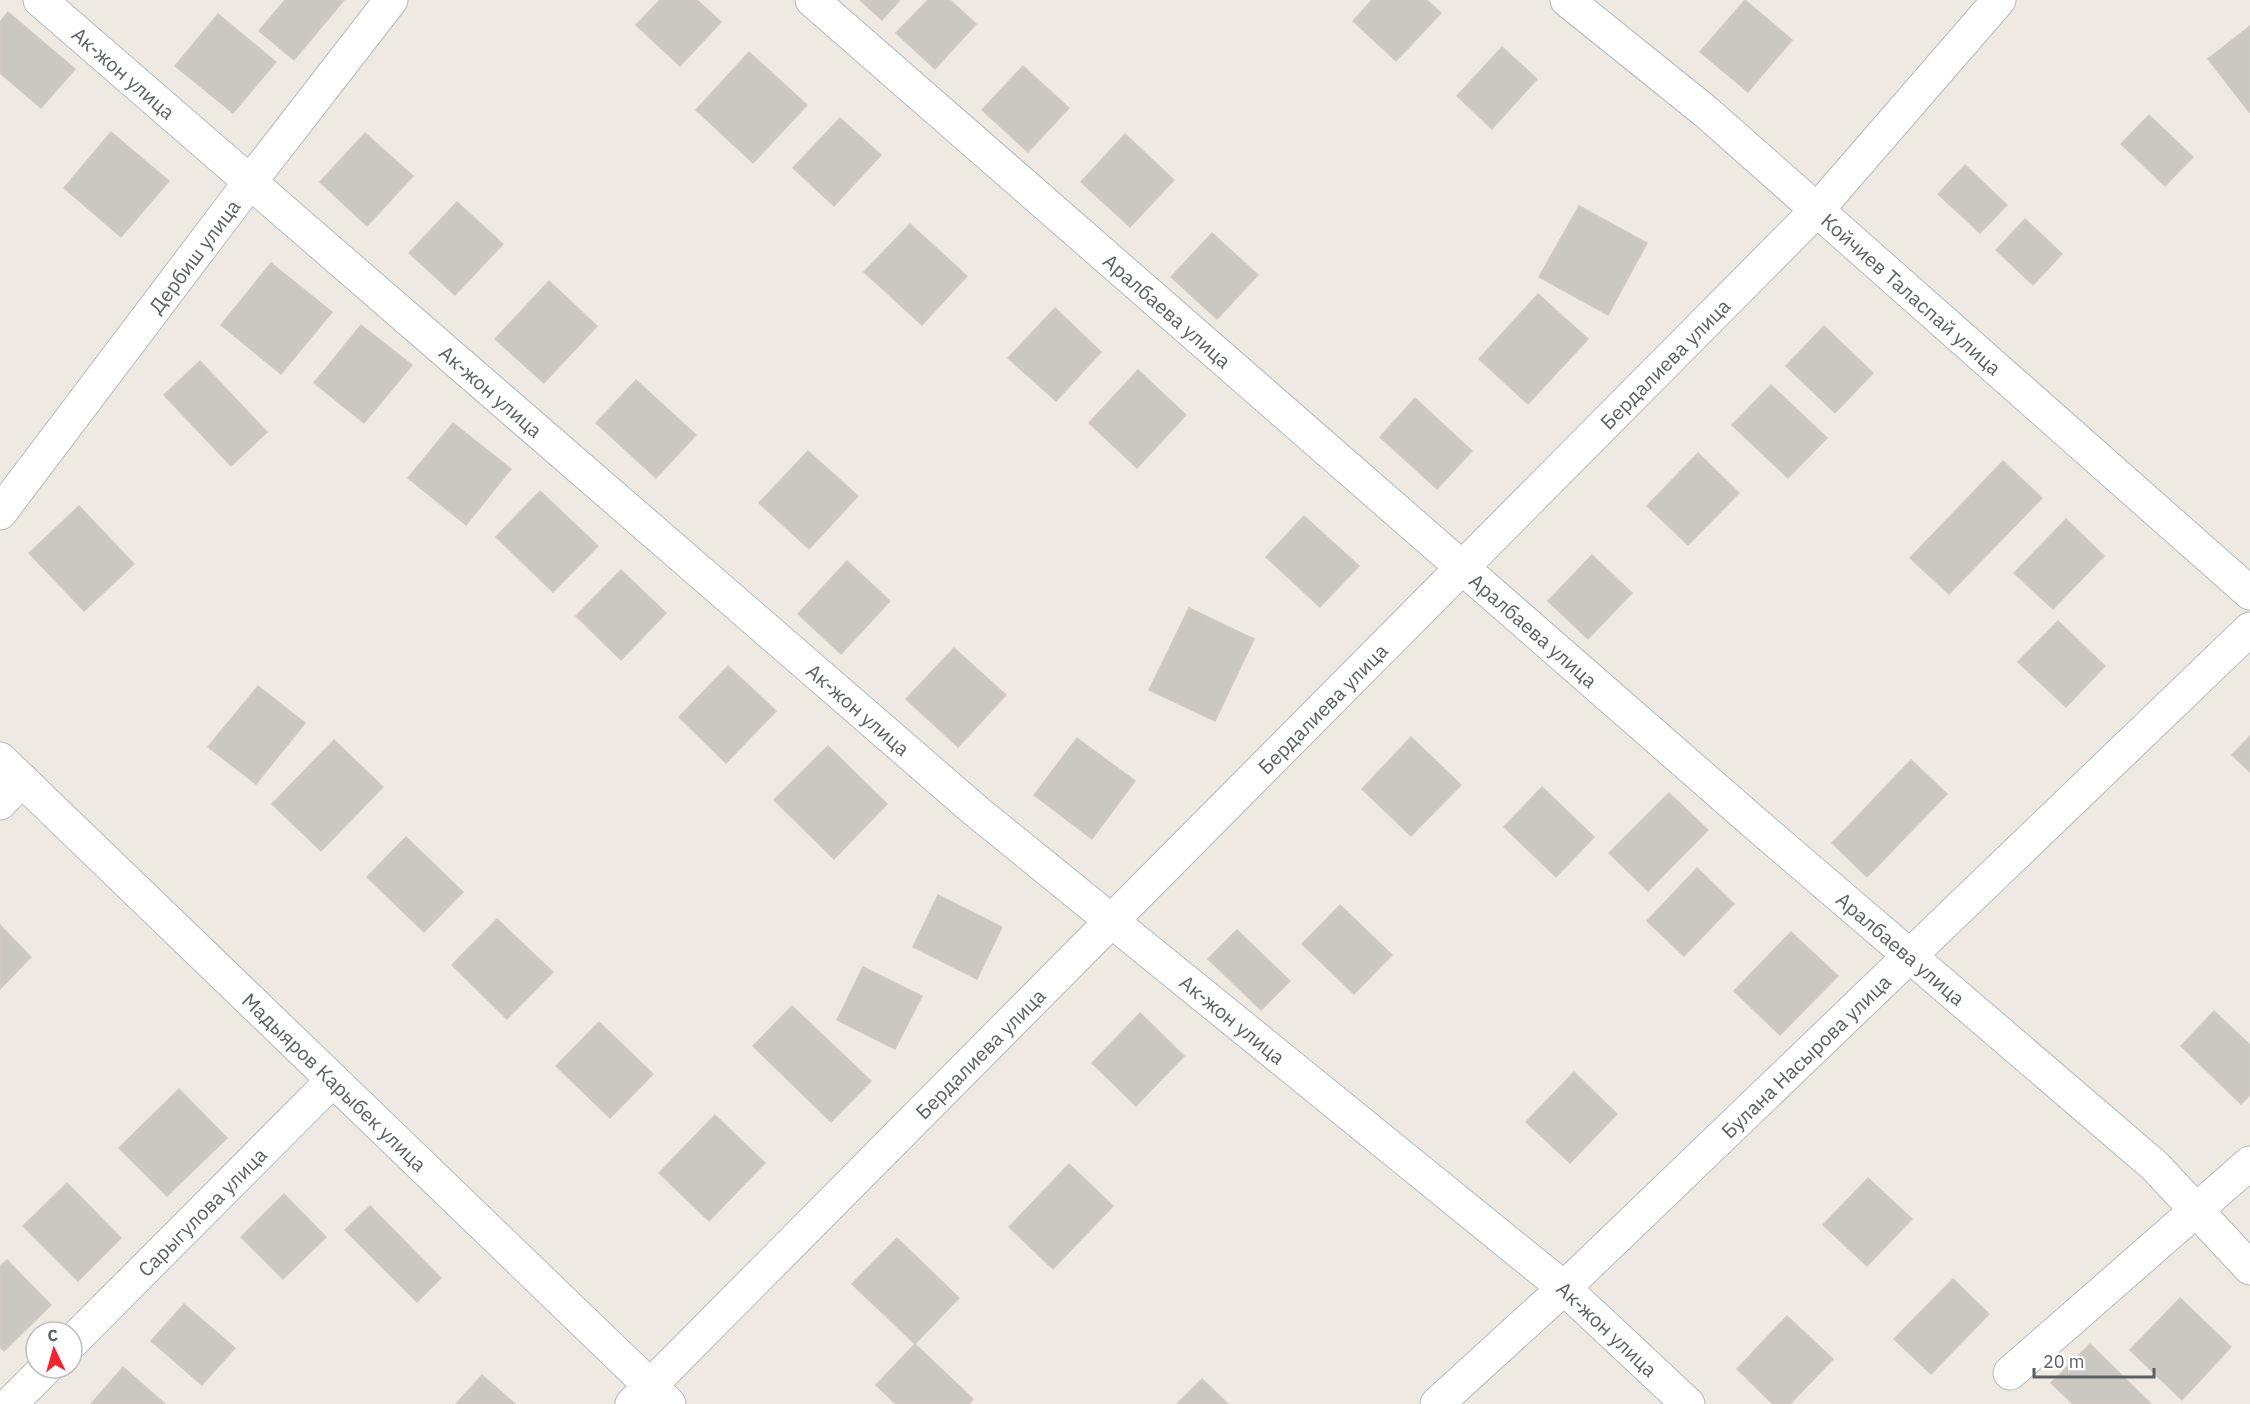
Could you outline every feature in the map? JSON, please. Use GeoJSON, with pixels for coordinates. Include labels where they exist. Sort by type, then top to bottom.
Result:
{"type":"FeatureCollection","features":[{"type":"Feature","properties":{"kind":"street","name":"Ак-жон улица"},"geometry":{"type":"LineString","coordinates":[[40,0],[976,811],[1564,1288],[1688,1404]]}},
{"type":"Feature","properties":{"kind":"street","name":"Дербиш улица"},"geometry":{"type":"LineString","coordinates":[[0,513],[250,182],[391,0]]}},
{"type":"Feature","properties":{"kind":"street","name":"Аралбаева улица"},"geometry":{"type":"LineString","coordinates":[[812,0],[1462,568],[2155,1166],[2250,1268]]}},
{"type":"Feature","properties":{"kind":"street","name":"Койчиев Таласпай улица"},"geometry":{"type":"LineString","coordinates":[[1567,0],[1705,111],[2250,593]]}},
{"type":"Feature","properties":{"kind":"street","name":"Бердалиева улица"},"geometry":{"type":"LineString","coordinates":[[651,1398],[1112,920],[1817,210],[1999,0]]}},
{"type":"Feature","properties":{"kind":"street","name":"Булана Насырова улица"},"geometry":{"type":"LineString","coordinates":[[1437,1404],[1564,1288],[2250,629]]}},
{"type":"Feature","properties":{"kind":"street"},"geometry":{"type":"LineString","coordinates":[[0,803],[11,769]]}},
{"type":"Feature","properties":{"kind":"street","name":"Мадыяров Карыбек улица"},"geometry":{"type":"LineString","coordinates":[[11,769],[333,1080],[651,1398]]}},
{"type":"Feature","properties":{"kind":"street","name":"Сарыгулова улица"},"geometry":{"type":"LineString","coordinates":[[84,1330],[333,1080]]}},
{"type":"Feature","properties":{"kind":"street"},"geometry":{"type":"LineString","coordinates":[[2010,1373],[2250,1163]]}},
{"type":"Feature","properties":{"kind":"street"},"geometry":{"type":"LineString","coordinates":[[10,1404],[34,1380]]}},
{"type":"Feature","properties":{"kind":"building"},"geometry":{"type":"Polygon","coordinates":[[[285,0],[344,0],[294,60],[259,31],[285,0]]]}},
{"type":"Feature","properties":{"kind":"building"},"geometry":{"type":"Polygon","coordinates":[[[660,0],[697,0],[721,22],[680,66],[636,25],[660,0]]]}},
{"type":"Feature","properties":{"kind":"building"},"geometry":{"type":"Polygon","coordinates":[[[860,0],[900,0],[882,20],[860,0]]]}},
{"type":"Feature","properties":{"kind":"building"},"geometry":{"type":"Polygon","coordinates":[[[928,0],[950,0],[976,24],[935,69],[896,33],[928,0]]]}},
{"type":"Feature","properties":{"kind":"building"},"geometry":{"type":"Polygon","coordinates":[[[1372,0],[1427,0],[1441,13],[1396,61],[1353,21],[1372,0]]]}},
{"type":"Feature","properties":{"kind":"building"},"geometry":{"type":"Polygon","coordinates":[[[1745,0],[1792,40],[1748,92],[1700,52],[1745,0]]]}},
{"type":"Feature","properties":{"kind":"building"},"geometry":{"type":"Polygon","coordinates":[[[8,12],[75,69],[41,108],[0,73],[0,22],[8,12]]]}},
{"type":"Feature","properties":{"kind":"building"},"geometry":{"type":"Polygon","coordinates":[[[218,14],[276,62],[233,113],[175,66],[218,14]]]}},
{"type":"Feature","properties":{"kind":"building"},"geometry":{"type":"Polygon","coordinates":[[[2250,26],[2250,112],[2249,112],[2208,59],[2250,26]]]}},
{"type":"Feature","properties":{"kind":"building"},"geometry":{"type":"Polygon","coordinates":[[[1502,47],[1537,79],[1492,129],[1457,96],[1502,47]]]}},
{"type":"Feature","properties":{"kind":"building"},"geometry":{"type":"Polygon","coordinates":[[[749,52],[807,105],[753,163],[696,110],[749,52]]]}},
{"type":"Feature","properties":{"kind":"building"},"geometry":{"type":"Polygon","coordinates":[[[1023,66],[1069,108],[1028,152],[982,110],[1023,66]]]}},
{"type":"Feature","properties":{"kind":"building"},"geometry":{"type":"Polygon","coordinates":[[[2149,115],[2193,157],[2165,186],[2121,144],[2149,115]]]}},
{"type":"Feature","properties":{"kind":"building"},"geometry":{"type":"Polygon","coordinates":[[[840,118],[881,155],[834,206],[793,168],[840,118]]]}},
{"type":"Feature","properties":{"kind":"building"},"geometry":{"type":"Polygon","coordinates":[[[111,132],[169,181],[121,237],[64,188],[111,132]]]}},
{"type":"Feature","properties":{"kind":"building"},"geometry":{"type":"Polygon","coordinates":[[[365,133],[413,176],[367,226],[320,182],[365,133]]]}},
{"type":"Feature","properties":{"kind":"building"},"geometry":{"type":"Polygon","coordinates":[[[1125,134],[1174,180],[1130,227],[1081,182],[1125,134]]]}},
{"type":"Feature","properties":{"kind":"building"},"geometry":{"type":"Polygon","coordinates":[[[1965,165],[2007,205],[1980,233],[1938,194],[1965,165]]]}},
{"type":"Feature","properties":{"kind":"building"},"geometry":{"type":"Polygon","coordinates":[[[457,202],[503,244],[455,295],[409,253],[457,202]]]}},
{"type":"Feature","properties":{"kind":"building"},"geometry":{"type":"Polygon","coordinates":[[[1579,206],[1647,243],[1608,315],[1539,277],[1579,206]]]}},
{"type":"Feature","properties":{"kind":"building"},"geometry":{"type":"Polygon","coordinates":[[[2025,219],[2062,254],[2033,285],[1996,250],[2025,219]]]}},
{"type":"Feature","properties":{"kind":"building"},"geometry":{"type":"Polygon","coordinates":[[[910,224],[967,276],[922,325],[864,272],[910,224]]]}},
{"type":"Feature","properties":{"kind":"building"},"geometry":{"type":"Polygon","coordinates":[[[1212,233],[1258,275],[1217,319],[1171,277],[1212,233]]]}},
{"type":"Feature","properties":{"kind":"building"},"geometry":{"type":"Polygon","coordinates":[[[271,263],[332,312],[281,374],[221,325],[271,263]]]}},
{"type":"Feature","properties":{"kind":"building"},"geometry":{"type":"Polygon","coordinates":[[[549,281],[597,326],[544,383],[495,339],[549,281]]]}},
{"type":"Feature","properties":{"kind":"building"},"geometry":{"type":"Polygon","coordinates":[[[1538,294],[1588,339],[1528,404],[1479,359],[1538,294]]]}},
{"type":"Feature","properties":{"kind":"building"},"geometry":{"type":"Polygon","coordinates":[[[1055,308],[1101,352],[1056,401],[1008,358],[1055,308]]]}},
{"type":"Feature","properties":{"kind":"building"},"geometry":{"type":"Polygon","coordinates":[[[361,325],[412,365],[364,423],[314,383],[361,325]]]}},
{"type":"Feature","properties":{"kind":"building"},"geometry":{"type":"Polygon","coordinates":[[[1824,326],[1873,373],[1835,413],[1786,366],[1824,326]]]}},
{"type":"Feature","properties":{"kind":"building"},"geometry":{"type":"Polygon","coordinates":[[[200,361],[267,432],[231,466],[164,395],[200,361]]]}},
{"type":"Feature","properties":{"kind":"building"},"geometry":{"type":"Polygon","coordinates":[[[1138,370],[1186,415],[1137,468],[1089,423],[1138,370]]]}},
{"type":"Feature","properties":{"kind":"building"},"geometry":{"type":"Polygon","coordinates":[[[636,380],[696,435],[656,478],[596,423],[636,380]]]}},
{"type":"Feature","properties":{"kind":"building"},"geometry":{"type":"Polygon","coordinates":[[[1771,385],[1827,438],[1788,478],[1732,425],[1771,385]]]}},
{"type":"Feature","properties":{"kind":"building"},"geometry":{"type":"Polygon","coordinates":[[[1415,398],[1472,451],[1437,489],[1380,437],[1415,398]]]}},
{"type":"Feature","properties":{"kind":"building"},"geometry":{"type":"Polygon","coordinates":[[[453,423],[511,469],[466,525],[408,478],[453,423]]]}},
{"type":"Feature","properties":{"kind":"building"},"geometry":{"type":"Polygon","coordinates":[[[808,451],[858,496],[809,549],[759,503],[808,451]]]}},
{"type":"Feature","properties":{"kind":"building"},"geometry":{"type":"Polygon","coordinates":[[[1698,453],[1739,493],[1688,545],[1647,506],[1698,453]]]}},
{"type":"Feature","properties":{"kind":"building"},"geometry":{"type":"Polygon","coordinates":[[[2003,461],[2042,498],[1949,594],[1910,558],[2003,461]]]}},
{"type":"Feature","properties":{"kind":"building"},"geometry":{"type":"Polygon","coordinates":[[[540,491],[598,546],[553,592],[496,537],[540,491]]]}},
{"type":"Feature","properties":{"kind":"building"},"geometry":{"type":"Polygon","coordinates":[[[79,506],[134,564],[84,611],[29,553],[79,506]]]}},
{"type":"Feature","properties":{"kind":"building"},"geometry":{"type":"Polygon","coordinates":[[[1304,516],[1359,566],[1320,607],[1266,557],[1304,516]]]}},
{"type":"Feature","properties":{"kind":"building"},"geometry":{"type":"Polygon","coordinates":[[[2066,519],[2104,556],[2053,609],[2014,573],[2066,519]]]}},
{"type":"Feature","properties":{"kind":"building"},"geometry":{"type":"Polygon","coordinates":[[[1592,555],[1632,593],[1588,639],[1548,601],[1592,555]]]}},
{"type":"Feature","properties":{"kind":"building"},"geometry":{"type":"Polygon","coordinates":[[[847,561],[890,601],[841,654],[798,614],[847,561]]]}},
{"type":"Feature","properties":{"kind":"building"},"geometry":{"type":"Polygon","coordinates":[[[621,570],[666,613],[621,660],[576,616],[621,570]]]}},
{"type":"Feature","properties":{"kind":"building"},"geometry":{"type":"Polygon","coordinates":[[[1189,608],[1254,639],[1215,721],[1149,690],[1189,608]]]}},
{"type":"Feature","properties":{"kind":"building"},"geometry":{"type":"Polygon","coordinates":[[[2058,621],[2105,666],[2066,707],[2018,662],[2058,621]]]}},
{"type":"Feature","properties":{"kind":"building"},"geometry":{"type":"Polygon","coordinates":[[[954,648],[1006,695],[958,747],[906,699],[954,648]]]}},
{"type":"Feature","properties":{"kind":"building"},"geometry":{"type":"Polygon","coordinates":[[[728,666],[776,711],[726,763],[679,717],[728,666]]]}},
{"type":"Feature","properties":{"kind":"building"},"geometry":{"type":"Polygon","coordinates":[[[258,686],[305,723],[256,784],[208,747],[258,686]]]}},
{"type":"Feature","properties":{"kind":"building"},"geometry":{"type":"Polygon","coordinates":[[[2250,736],[2250,772],[2232,755],[2250,736]]]}},
{"type":"Feature","properties":{"kind":"building"},"geometry":{"type":"Polygon","coordinates":[[[1411,737],[1461,785],[1411,836],[1362,789],[1411,737]]]}},
{"type":"Feature","properties":{"kind":"building"},"geometry":{"type":"Polygon","coordinates":[[[1077,738],[1135,781],[1092,839],[1034,795],[1077,738]]]}},
{"type":"Feature","properties":{"kind":"building"},"geometry":{"type":"Polygon","coordinates":[[[334,740],[383,787],[321,851],[272,804],[334,740]]]}},
{"type":"Feature","properties":{"kind":"building"},"geometry":{"type":"Polygon","coordinates":[[[828,746],[887,804],[834,859],[774,800],[828,746]]]}},
{"type":"Feature","properties":{"kind":"building"},"geometry":{"type":"Polygon","coordinates":[[[1911,760],[1947,794],[1867,877],[1832,843],[1911,760]]]}},
{"type":"Feature","properties":{"kind":"building"},"geometry":{"type":"Polygon","coordinates":[[[1542,787],[1594,837],[1556,877],[1504,827],[1542,787]]]}},
{"type":"Feature","properties":{"kind":"building"},"geometry":{"type":"Polygon","coordinates":[[[1669,793],[1708,830],[1648,891],[1609,853],[1669,793]]]}},
{"type":"Feature","properties":{"kind":"building"},"geometry":{"type":"Polygon","coordinates":[[[406,837],[463,892],[424,932],[367,877],[406,837]]]}},
{"type":"Feature","properties":{"kind":"building"},"geometry":{"type":"Polygon","coordinates":[[[1697,868],[1734,904],[1684,956],[1647,921],[1697,868]]]}},
{"type":"Feature","properties":{"kind":"building"},"geometry":{"type":"Polygon","coordinates":[[[938,895],[1002,927],[977,979],[913,947],[938,895]]]}},
{"type":"Feature","properties":{"kind":"building"},"geometry":{"type":"Polygon","coordinates":[[[1340,905],[1392,955],[1354,994],[1302,944],[1340,905]]]}},
{"type":"Feature","properties":{"kind":"building"},"geometry":{"type":"Polygon","coordinates":[[[497,919],[553,972],[507,1019],[452,965],[497,919]]]}},
{"type":"Feature","properties":{"kind":"building"},"geometry":{"type":"Polygon","coordinates":[[[0,925],[31,957],[0,989],[0,925]]]}},
{"type":"Feature","properties":{"kind":"building"},"geometry":{"type":"Polygon","coordinates":[[[1237,930],[1290,981],[1261,1010],[1208,959],[1237,930]]]}},
{"type":"Feature","properties":{"kind":"building"},"geometry":{"type":"Polygon","coordinates":[[[1791,932],[1838,976],[1780,1035],[1734,991],[1791,932]]]}},
{"type":"Feature","properties":{"kind":"building"},"geometry":{"type":"Polygon","coordinates":[[[863,967],[922,996],[895,1049],[837,1020],[863,967]]]}},
{"type":"Feature","properties":{"kind":"building"},"geometry":{"type":"Polygon","coordinates":[[[792,1006],[871,1081],[831,1122],[753,1046],[792,1006]]]}},
{"type":"Feature","properties":{"kind":"building"},"geometry":{"type":"Polygon","coordinates":[[[2214,1011],[2250,1045],[2250,1095],[2241,1104],[2181,1046],[2214,1011]]]}},
{"type":"Feature","properties":{"kind":"building"},"geometry":{"type":"Polygon","coordinates":[[[1140,1013],[1184,1056],[1136,1106],[1092,1063],[1140,1013]]]}},
{"type":"Feature","properties":{"kind":"building"},"geometry":{"type":"Polygon","coordinates":[[[599,1022],[653,1074],[610,1118],[556,1066],[599,1022]]]}},
{"type":"Feature","properties":{"kind":"building"},"geometry":{"type":"Polygon","coordinates":[[[1574,1072],[1617,1114],[1570,1163],[1526,1122],[1574,1072]]]}},
{"type":"Feature","properties":{"kind":"building"},"geometry":{"type":"Polygon","coordinates":[[[179,1089],[227,1138],[167,1196],[119,1148],[179,1089]]]}},
{"type":"Feature","properties":{"kind":"building"},"geometry":{"type":"Polygon","coordinates":[[[715,1115],[765,1163],[709,1221],[659,1173],[715,1115]]]}},
{"type":"Feature","properties":{"kind":"building"},"geometry":{"type":"Polygon","coordinates":[[[1069,1164],[1113,1206],[1053,1269],[1009,1227],[1069,1164]]]}},
{"type":"Feature","properties":{"kind":"building"},"geometry":{"type":"Polygon","coordinates":[[[1868,1178],[1912,1219],[1867,1266],[1823,1225],[1868,1178]]]}},
{"type":"Feature","properties":{"kind":"building"},"geometry":{"type":"Polygon","coordinates":[[[67,1183],[121,1238],[78,1281],[23,1226],[67,1183]]]}},
{"type":"Feature","properties":{"kind":"building"},"geometry":{"type":"Polygon","coordinates":[[[284,1194],[326,1237],[283,1279],[241,1237],[284,1194]]]}},
{"type":"Feature","properties":{"kind":"building"},"geometry":{"type":"Polygon","coordinates":[[[370,1206],[441,1278],[417,1302],[345,1230],[370,1206]]]}},
{"type":"Feature","properties":{"kind":"building"},"geometry":{"type":"Polygon","coordinates":[[[897,1238],[959,1298],[915,1344],[852,1284],[897,1238]]]}},
{"type":"Feature","properties":{"kind":"building"},"geometry":{"type":"Polygon","coordinates":[[[7,1260],[51,1305],[36,1320],[24,1320],[24,1331],[4,1351],[0,1347],[0,1266],[7,1260]]]}},
{"type":"Feature","properties":{"kind":"building"},"geometry":{"type":"Polygon","coordinates":[[[1953,1279],[1989,1314],[1931,1374],[1894,1339],[1953,1279]]]}},
{"type":"Feature","properties":{"kind":"building"},"geometry":{"type":"Polygon","coordinates":[[[2180,1298],[2231,1347],[2182,1400],[2130,1350],[2180,1298]]]}},
{"type":"Feature","properties":{"kind":"building"},"geometry":{"type":"Polygon","coordinates":[[[184,1304],[235,1348],[202,1385],[151,1341],[184,1304]]]}},
{"type":"Feature","properties":{"kind":"building"},"geometry":{"type":"Polygon","coordinates":[[[1787,1316],[1833,1359],[1790,1404],[1773,1404],[1737,1369],[1787,1316]]]}},
{"type":"Feature","properties":{"kind":"building"},"geometry":{"type":"Polygon","coordinates":[[[915,1344],[973,1399],[969,1404],[896,1404],[876,1385],[915,1344]]]}},
{"type":"Feature","properties":{"kind":"building"},"geometry":{"type":"Polygon","coordinates":[[[2090,1344],[2151,1404],[2073,1404],[2051,1383],[2090,1344]]]}},
{"type":"Feature","properties":{"kind":"building"},"geometry":{"type":"Polygon","coordinates":[[[123,1367],[165,1404],[91,1404],[123,1367]]]}},
{"type":"Feature","properties":{"kind":"building"},"geometry":{"type":"Polygon","coordinates":[[[482,1375],[515,1404],[456,1404],[482,1375]]]}},
{"type":"Feature","properties":{"kind":"building"},"geometry":{"type":"Polygon","coordinates":[[[1202,1379],[1228,1404],[1177,1404],[1202,1379]]]}}]}
